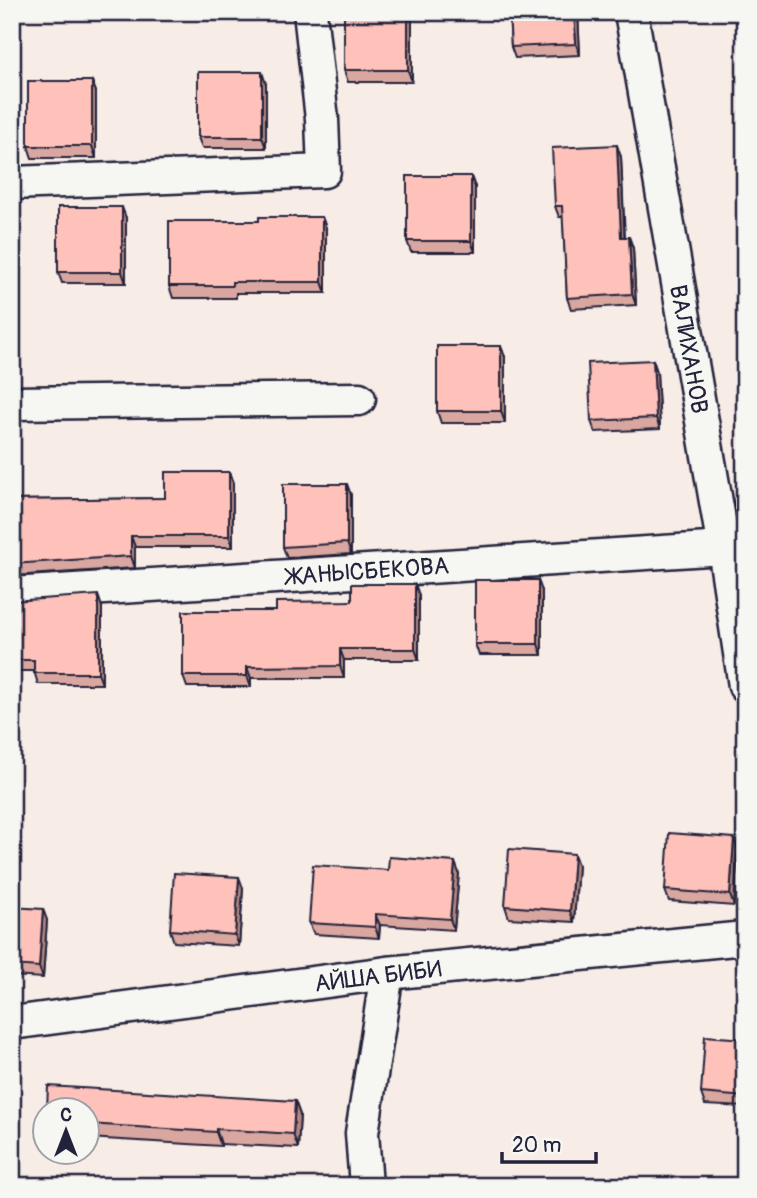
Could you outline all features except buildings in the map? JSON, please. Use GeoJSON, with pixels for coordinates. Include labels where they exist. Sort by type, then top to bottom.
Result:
{"type":"FeatureCollection","features":[{"type":"Feature","properties":{"kind":"street"},"geometry":{"type":"LineString","coordinates":[[12,183],[324,171],[322,119],[310,12]]}},
{"type":"Feature","properties":{"kind":"street","name":"ВАЛИХАНОВ"},"geometry":{"type":"LineString","coordinates":[[631,12],[724,548],[745,686]]}},
{"type":"Feature","properties":{"kind":"street"},"geometry":{"type":"LineString","coordinates":[[12,403],[359,399]]}},
{"type":"Feature","properties":{"kind":"street","name":"ЖАНЫСБЕКОВА"},"geometry":{"type":"LineString","coordinates":[[12,594],[724,548]]}},
{"type":"Feature","properties":{"kind":"street","name":"АЙША БИБИ"},"geometry":{"type":"LineString","coordinates":[[12,1023],[387,973],[745,938]]}},
{"type":"Feature","properties":{"kind":"street"},"geometry":{"type":"LineString","coordinates":[[366,1186],[362,1133],[387,973]]}}]}
